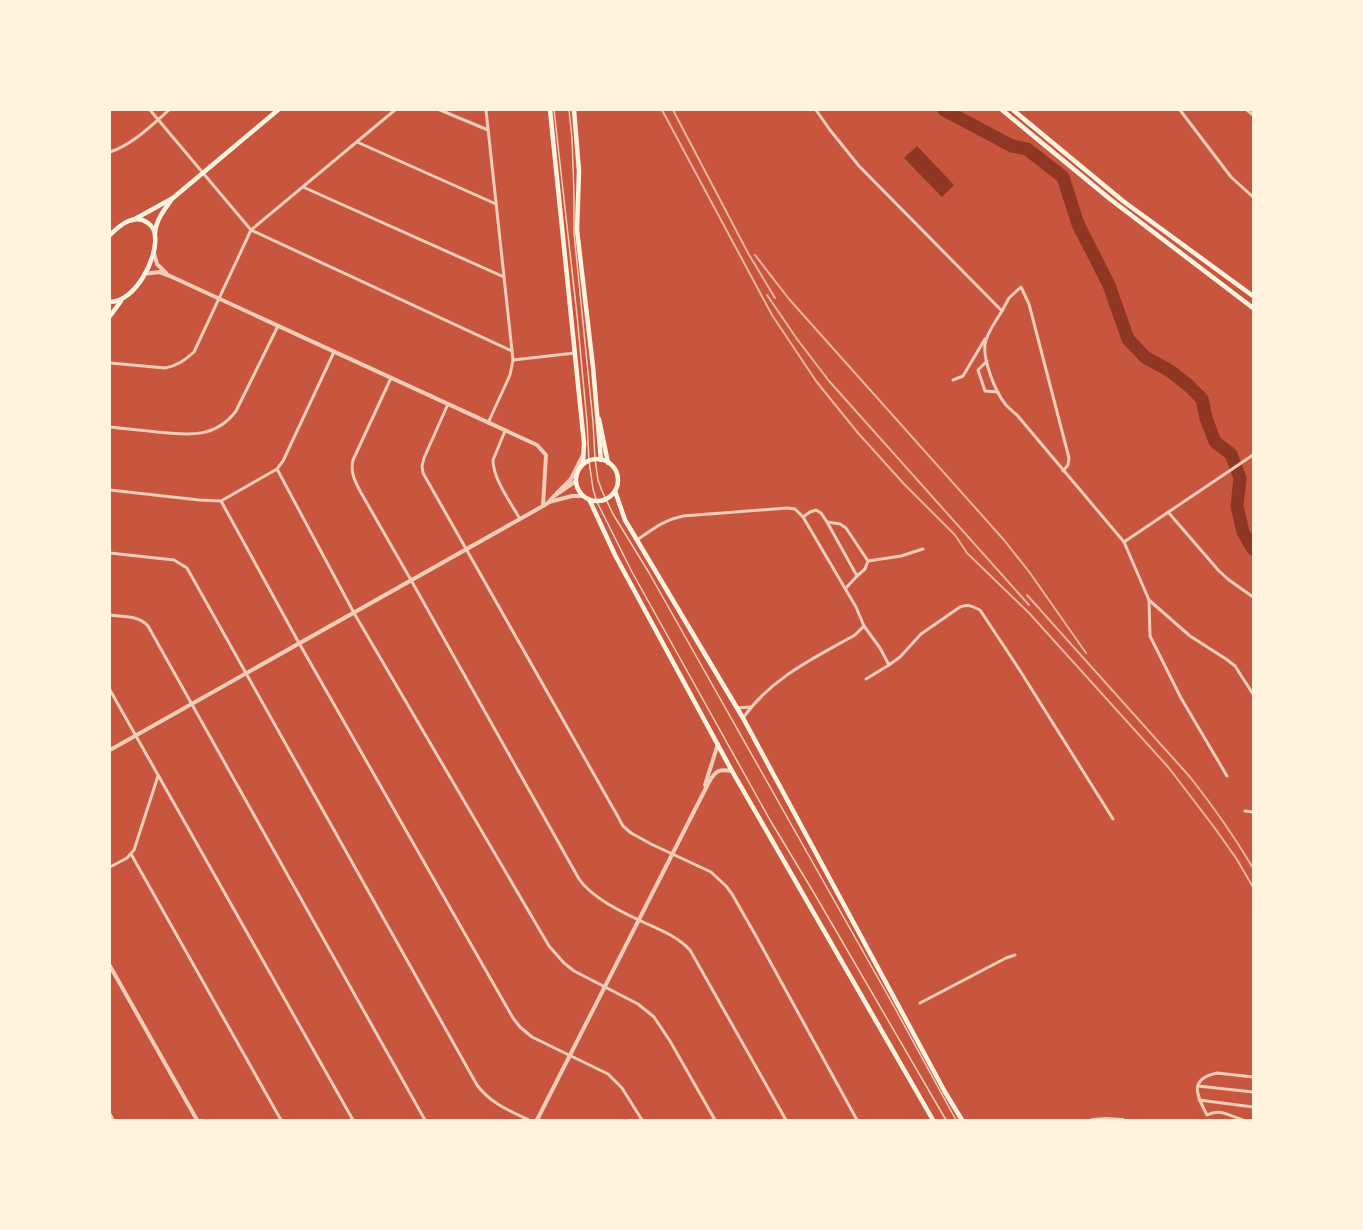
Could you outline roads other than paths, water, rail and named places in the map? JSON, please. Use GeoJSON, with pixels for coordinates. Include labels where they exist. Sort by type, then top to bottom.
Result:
{"type":"FeatureCollection","features":[{"type":"Feature","properties":{"kind":"main road"},"geometry":{"type":"LineString","coordinates":[[110,235],[121,225],[173,198],[278,110]]}},
{"type":"Feature","properties":{"kind":"main road"},"geometry":{"type":"LineString","coordinates":[[550,110],[584,444],[583,464],[576,481],[578,491],[582,496],[590,501],[597,502],[606,500],[615,490]]}},
{"type":"Feature","properties":{"kind":"main road"},"geometry":{"type":"LineString","coordinates":[[574,110],[579,171],[577,230],[598,411],[601,460]]}},
{"type":"Feature","properties":{"kind":"main road"},"geometry":{"type":"LineString","coordinates":[[1002,110],[1110,199],[1253,308]]}},
{"type":"Feature","properties":{"kind":"main road"},"geometry":{"type":"LineString","coordinates":[[1013,110],[1123,201],[1253,296]]}},
{"type":"Feature","properties":{"kind":"main road"},"geometry":{"type":"LineString","coordinates":[[110,316],[120,301],[132,291],[144,274],[154,252],[155,228],[160,216],[173,198]]}},
{"type":"Feature","properties":{"kind":"main road"},"geometry":{"type":"LineString","coordinates":[[133,220],[144,220],[150,224],[154,229],[155,235]]}},
{"type":"Feature","properties":{"kind":"main road"},"geometry":{"type":"LineString","coordinates":[[110,302],[120,301]]}},
{"type":"Feature","properties":{"kind":"main road"},"geometry":{"type":"LineString","coordinates":[[598,411],[608,463]]}},
{"type":"Feature","properties":{"kind":"main road"},"geometry":{"type":"LineString","coordinates":[[583,464],[595,459],[601,460],[608,463],[616,472],[617,480],[615,490],[625,520],[743,718],[945,1092],[962,1120]]}},
{"type":"Feature","properties":{"kind":"main road"},"geometry":{"type":"LineString","coordinates":[[590,501],[614,555],[732,771],[931,1119]]}},
{"type":"Feature","properties":{"kind":"street"},"geometry":{"type":"LineString","coordinates":[[150,110],[251,230],[512,351]]}},
{"type":"Feature","properties":{"kind":"street"},"geometry":{"type":"LineString","coordinates":[[110,152],[121,148],[133,140],[169,110]]}},
{"type":"Feature","properties":{"kind":"street"},"geometry":{"type":"LineString","coordinates":[[110,363],[165,368],[174,366],[185,360],[194,352],[251,230],[395,110]]}},
{"type":"Feature","properties":{"kind":"street"},"geometry":{"type":"LineString","coordinates":[[440,110],[488,130]]}},
{"type":"Feature","properties":{"kind":"street"},"geometry":{"type":"LineString","coordinates":[[486,110],[513,360],[510,375],[488,423]]}},
{"type":"Feature","properties":{"kind":"street"},"geometry":{"type":"LineString","coordinates":[[816,110],[859,166],[1002,311]]}},
{"type":"Feature","properties":{"kind":"street"},"geometry":{"type":"LineString","coordinates":[[1180,110],[1231,177],[1253,197]]}},
{"type":"Feature","properties":{"kind":"street"},"geometry":{"type":"LineString","coordinates":[[1247,110],[1253,115]]}},
{"type":"Feature","properties":{"kind":"street"},"geometry":{"type":"LineString","coordinates":[[358,142],[496,204]]}},
{"type":"Feature","properties":{"kind":"street"},"geometry":{"type":"LineString","coordinates":[[303,187],[504,276]]}},
{"type":"Feature","properties":{"kind":"street"},"geometry":{"type":"LineString","coordinates":[[154,252],[157,264],[170,276]]}},
{"type":"Feature","properties":{"kind":"street"},"geometry":{"type":"LineString","coordinates":[[144,274],[159,272],[170,276],[538,445],[546,455],[544,506]]}},
{"type":"Feature","properties":{"kind":"street"},"geometry":{"type":"LineString","coordinates":[[953,380],[963,376],[1009,298],[1021,287],[1030,304],[1069,458],[1068,464],[1063,471]]}},
{"type":"Feature","properties":{"kind":"street"},"geometry":{"type":"LineString","coordinates":[[110,427],[188,435],[202,433],[220,426],[236,411],[278,326]]}},
{"type":"Feature","properties":{"kind":"street"},"geometry":{"type":"LineString","coordinates":[[989,333],[985,343],[987,361],[998,392],[1005,404],[1017,415],[1124,542],[1149,600],[1150,636],[1178,691],[1227,776]]}},
{"type":"Feature","properties":{"kind":"street"},"geometry":{"type":"LineString","coordinates":[[110,490],[221,501],[277,469],[283,461],[334,352]]}},
{"type":"Feature","properties":{"kind":"street"},"geometry":{"type":"LineString","coordinates":[[513,360],[575,353]]}},
{"type":"Feature","properties":{"kind":"street"},"geometry":{"type":"LineString","coordinates":[[987,361],[978,370],[985,391],[998,392]]}},
{"type":"Feature","properties":{"kind":"street"},"geometry":{"type":"LineString","coordinates":[[391,378],[353,460],[353,477],[360,491],[585,888],[592,894],[639,920],[675,936],[690,950],[786,1120]]}},
{"type":"Feature","properties":{"kind":"street"},"geometry":{"type":"LineString","coordinates":[[448,404],[424,458],[422,466],[423,473],[624,826],[640,839],[711,872],[719,878],[732,894],[857,1120]]}},
{"type":"Feature","properties":{"kind":"street"},"geometry":{"type":"LineString","coordinates":[[505,431],[493,460],[493,465],[496,475],[520,519]]}},
{"type":"Feature","properties":{"kind":"street"},"geometry":{"type":"LineString","coordinates":[[110,750],[544,506],[560,488],[571,479],[584,454]]}},
{"type":"Feature","properties":{"kind":"street"},"geometry":{"type":"LineString","coordinates":[[1124,542],[1248,459],[1253,454]]}},
{"type":"Feature","properties":{"kind":"street"},"geometry":{"type":"LineString","coordinates":[[277,469],[354,613],[549,946],[564,963],[574,971],[638,1004],[654,1016],[715,1120]]}},
{"type":"Feature","properties":{"kind":"street"},"geometry":{"type":"LineString","coordinates":[[554,496],[576,481]]}},
{"type":"Feature","properties":{"kind":"street"},"geometry":{"type":"LineString","coordinates":[[548,503],[572,496],[582,496]]}},
{"type":"Feature","properties":{"kind":"street"},"geometry":{"type":"LineString","coordinates":[[221,501],[299,643],[513,1018],[520,1027],[532,1037],[608,1074],[624,1090],[642,1120]]}},
{"type":"Feature","properties":{"kind":"street"},"geometry":{"type":"LineString","coordinates":[[637,540],[663,522],[683,516],[787,508],[795,509],[803,517],[846,588],[856,606],[864,626],[880,648],[889,665]]}},
{"type":"Feature","properties":{"kind":"street"},"geometry":{"type":"LineString","coordinates":[[803,517],[813,510],[820,513],[857,576]]}},
{"type":"Feature","properties":{"kind":"street"},"geometry":{"type":"LineString","coordinates":[[1168,512],[1219,571],[1253,597]]}},
{"type":"Feature","properties":{"kind":"street"},"geometry":{"type":"LineString","coordinates":[[826,522],[840,524],[846,528],[868,561]]}},
{"type":"Feature","properties":{"kind":"street"},"geometry":{"type":"LineString","coordinates":[[868,561],[901,556],[923,548]]}},
{"type":"Feature","properties":{"kind":"street"},"geometry":{"type":"LineString","coordinates":[[110,553],[174,560],[187,568],[477,1085],[492,1101],[529,1120]]}},
{"type":"Feature","properties":{"kind":"street"},"geometry":{"type":"LineString","coordinates":[[846,588],[865,569],[868,561]]}},
{"type":"Feature","properties":{"kind":"street"},"geometry":{"type":"LineString","coordinates":[[1149,600],[1190,636],[1235,666],[1253,694]]}},
{"type":"Feature","properties":{"kind":"street"},"geometry":{"type":"LineString","coordinates":[[866,679],[900,657],[921,634],[960,607],[965,605],[980,610],[1019,669],[1113,819]]}},
{"type":"Feature","properties":{"kind":"street"},"geometry":{"type":"LineString","coordinates":[[110,615],[137,618],[145,622],[425,1120]]}},
{"type":"Feature","properties":{"kind":"street"},"geometry":{"type":"LineString","coordinates":[[743,718],[751,707],[782,678],[855,635],[864,626]]}},
{"type":"Feature","properties":{"kind":"street"},"geometry":{"type":"LineString","coordinates":[[110,690],[353,1120]]}},
{"type":"Feature","properties":{"kind":"street"},"geometry":{"type":"LineString","coordinates":[[737,708],[751,707]]}},
{"type":"Feature","properties":{"kind":"street"},"geometry":{"type":"LineString","coordinates":[[705,790],[706,780],[718,744]]}},
{"type":"Feature","properties":{"kind":"street"},"geometry":{"type":"LineString","coordinates":[[538,1120],[711,777],[723,769],[732,771]]}},
{"type":"Feature","properties":{"kind":"street"},"geometry":{"type":"LineString","coordinates":[[110,867],[131,854],[136,845],[158,776]]}},
{"type":"Feature","properties":{"kind":"street"},"geometry":{"type":"LineString","coordinates":[[1245,811],[1253,812]]}},
{"type":"Feature","properties":{"kind":"street"},"geometry":{"type":"LineString","coordinates":[[131,854],[281,1120]]}},
{"type":"Feature","properties":{"kind":"street"},"geometry":{"type":"LineString","coordinates":[[920,1003],[1006,958],[1015,955]]}},
{"type":"Feature","properties":{"kind":"street"},"geometry":{"type":"LineString","coordinates":[[110,966],[197,1120]]}},
{"type":"Feature","properties":{"kind":"street"},"geometry":{"type":"LineString","coordinates":[[1206,1120],[1207,1115],[1199,1100],[1197,1090],[1202,1080],[1212,1074],[1253,1078]]}},
{"type":"Feature","properties":{"kind":"street"},"geometry":{"type":"LineString","coordinates":[[1198,1086],[1253,1092]]}},
{"type":"Feature","properties":{"kind":"street"},"geometry":{"type":"LineString","coordinates":[[1199,1100],[1253,1107]]}},
{"type":"Feature","properties":{"kind":"street"},"geometry":{"type":"LineString","coordinates":[[1207,1115],[1219,1111],[1243,1120]]}},
{"type":"Feature","properties":{"kind":"street"},"geometry":{"type":"LineString","coordinates":[[110,1114],[113,1120]]}},
{"type":"Feature","properties":{"kind":"street"},"geometry":{"type":"LineString","coordinates":[[1092,1120],[1123,1120]]}},
{"type":"Feature","properties":{"kind":"lane"},"geometry":{"type":"LineString","coordinates":[[554,110],[578,330],[587,422],[589,461],[593,489],[597,502],[632,572],[770,820],[946,1120]]}},
{"type":"Feature","properties":{"kind":"lane"},"geometry":{"type":"LineString","coordinates":[[570,110],[574,187],[574,232],[594,422],[595,459],[598,480],[613,514],[652,578],[891,1001],[956,1120]]}},
{"type":"Feature","properties":{"kind":"waterway"},"geometry":{"type":"LineString","coordinates":[[944,110],[1012,146],[1027,149],[1063,177],[1078,224],[1109,285],[1128,339],[1145,357],[1170,371],[1188,385],[1202,399],[1206,418],[1215,442],[1231,454],[1240,478],[1237,506],[1243,532],[1253,549]]}},
{"type":"Feature","properties":{"kind":"railway"},"geometry":{"type":"LineString","coordinates":[[662,110],[772,315],[816,381],[858,433],[904,484],[955,535],[967,553],[1029,613],[1169,768],[1236,858],[1253,887]]}},
{"type":"Feature","properties":{"kind":"railway"},"geometry":{"type":"LineString","coordinates":[[673,110],[748,253],[775,298]]}},
{"type":"Feature","properties":{"kind":"railway"},"geometry":{"type":"LineString","coordinates":[[755,255],[789,299],[1004,540],[1030,573],[1086,653]]}},
{"type":"Feature","properties":{"kind":"railway"},"geometry":{"type":"LineString","coordinates":[[767,295],[797,339],[829,381],[1029,605]]}},
{"type":"Feature","properties":{"kind":"railway"},"geometry":{"type":"LineString","coordinates":[[1027,595],[1190,777],[1223,821],[1253,868]]}}]}
